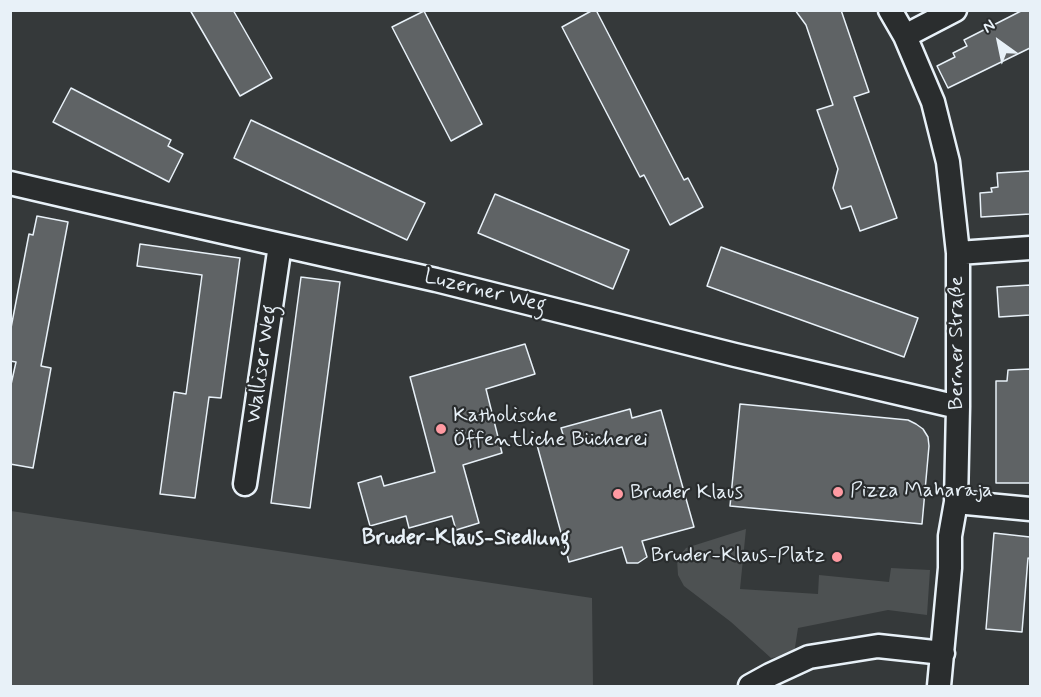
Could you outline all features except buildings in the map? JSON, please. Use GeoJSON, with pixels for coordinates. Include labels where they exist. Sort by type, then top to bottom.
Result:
{"type":"FeatureCollection","features":[{"type":"Feature","properties":{"kind":"street","name":"Berner Straße"},"geometry":{"type":"LineString","coordinates":[[890,10],[905,36],[933,102],[948,162],[958,253],[956,502],[950,536],[950,568],[939,687]]}},
{"type":"Feature","properties":{"kind":"street"},"geometry":{"type":"LineString","coordinates":[[905,36],[955,10]]}},
{"type":"Feature","properties":{"kind":"street","name":"Luzerner Weg"},"geometry":{"type":"LineString","coordinates":[[10,183],[447,282],[735,355],[958,407]]}},
{"type":"Feature","properties":{"kind":"street","name":"Walliser Weg"},"geometry":{"type":"LineString","coordinates":[[246,484],[280,245]]}},
{"type":"Feature","properties":{"kind":"street"},"geometry":{"type":"LineString","coordinates":[[958,253],[1030,248]]}},
{"type":"Feature","properties":{"kind":"street"},"geometry":{"type":"LineString","coordinates":[[956,502],[1030,509]]}},
{"type":"Feature","properties":{"kind":"street"},"geometry":{"type":"LineString","coordinates":[[750,687],[809,657],[878,646],[943,653]]}},
{"type":"Feature","properties":{"kind":"shaded area"},"geometry":{"type":"Polygon","coordinates":[[[11,511],[592,598],[593,686],[11,686],[11,511]]]}},
{"type":"Feature","properties":{"kind":"shaded area"},"geometry":{"type":"Polygon","coordinates":[[[746,529],[740,589],[818,594],[819,575],[889,582],[891,568],[930,570],[927,615],[888,610],[798,628],[794,654],[771,658],[731,622],[684,586],[678,575],[677,559],[686,548],[746,529]]]}},
{"type":"Feature","properties":{"kind":"place","name":"Katholische Öffentliche Bücherei"},"geometry":{"type":"Point","coordinates":[441,429]}},
{"type":"Feature","properties":{"kind":"place","name":"Pizza Maharaja"},"geometry":{"type":"Point","coordinates":[838,492]}},
{"type":"Feature","properties":{"kind":"place","name":"Bruder Klaus"},"geometry":{"type":"Point","coordinates":[618,494]}},
{"type":"Feature","properties":{"kind":"place","name":"Bruder-Klaus-Platz"},"geometry":{"type":"Point","coordinates":[837,557]}},
{"type":"Feature","properties":{"kind":"district","name":"Bruder-Klaus-Siedlung"},"geometry":{"type":"Point","coordinates":[466,539]}}]}
